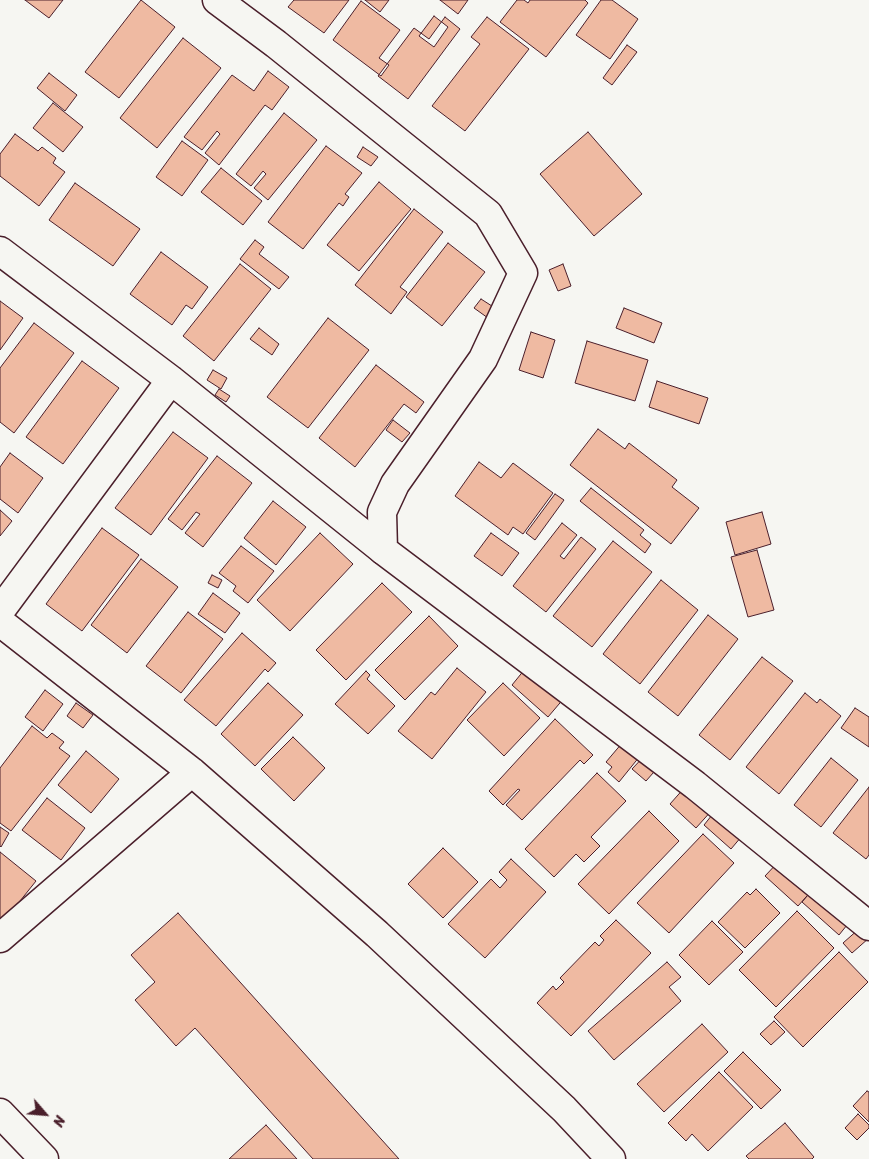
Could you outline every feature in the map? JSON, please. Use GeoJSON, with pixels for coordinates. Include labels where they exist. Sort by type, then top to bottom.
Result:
{"type":"FeatureCollection","features":[{"type":"Feature","properties":{"kind":"street"},"geometry":{"type":"LineString","coordinates":[[217,0],[276,44],[488,214],[523,273],[483,359],[395,484],[382,512],[383,550]]}},
{"type":"Feature","properties":{"kind":"street"},"geometry":{"type":"LineString","coordinates":[[0,251],[171,380],[383,550],[696,785],[869,926]]}},
{"type":"Feature","properties":{"kind":"street"},"geometry":{"type":"LineString","coordinates":[[0,611],[171,380]]}},
{"type":"Feature","properties":{"kind":"street"},"geometry":{"type":"LineString","coordinates":[[0,622],[192,772],[378,934],[564,1109],[611,1159]]}},
{"type":"Feature","properties":{"kind":"street"},"geometry":{"type":"LineString","coordinates":[[0,938],[192,772]]}},
{"type":"Feature","properties":{"kind":"street"},"geometry":{"type":"LineString","coordinates":[[0,1113],[44,1159]]}},
{"type":"Feature","properties":{"kind":"building"},"geometry":{"type":"Polygon","coordinates":[[[25,0],[63,0],[49,18],[25,0]]]}},
{"type":"Feature","properties":{"kind":"building"},"geometry":{"type":"Polygon","coordinates":[[[141,0],[175,27],[119,98],[85,72],[141,0]]]}},
{"type":"Feature","properties":{"kind":"building"},"geometry":{"type":"Polygon","coordinates":[[[294,0],[349,0],[324,33],[288,7],[294,0]]]}},
{"type":"Feature","properties":{"kind":"building"},"geometry":{"type":"Polygon","coordinates":[[[365,0],[389,0],[380,12],[365,0]]]}},
{"type":"Feature","properties":{"kind":"building"},"geometry":{"type":"Polygon","coordinates":[[[440,0],[468,0],[458,14],[440,0]]]}},
{"type":"Feature","properties":{"kind":"building"},"geometry":{"type":"Polygon","coordinates":[[[517,0],[524,0],[528,3],[530,0],[585,0],[588,3],[546,57],[500,22],[517,0]]]}},
{"type":"Feature","properties":{"kind":"building"},"geometry":{"type":"Polygon","coordinates":[[[601,0],[612,0],[638,19],[610,59],[576,35],[601,0]]]}},
{"type":"Feature","properties":{"kind":"building"},"geometry":{"type":"Polygon","coordinates":[[[361,1],[400,30],[379,58],[389,65],[381,76],[333,40],[361,1]]]}},
{"type":"Feature","properties":{"kind":"building"},"geometry":{"type":"Polygon","coordinates":[[[434,16],[448,27],[434,47],[419,36],[434,16]]]}},
{"type":"Feature","properties":{"kind":"building"},"geometry":{"type":"Polygon","coordinates":[[[445,17],[460,29],[408,99],[378,76],[414,28],[429,39],[445,17]]]}},
{"type":"Feature","properties":{"kind":"building"},"geometry":{"type":"Polygon","coordinates":[[[487,17],[529,49],[465,131],[432,106],[480,44],[471,37],[487,17]]]}},
{"type":"Feature","properties":{"kind":"building"},"geometry":{"type":"Polygon","coordinates":[[[183,38],[221,68],[157,148],[120,118],[183,38]]]}},
{"type":"Feature","properties":{"kind":"building"},"geometry":{"type":"Polygon","coordinates":[[[627,45],[637,52],[612,85],[603,78],[627,45]]]}},
{"type":"Feature","properties":{"kind":"building"},"geometry":{"type":"Polygon","coordinates":[[[268,71],[289,87],[272,110],[265,105],[219,165],[205,153],[220,134],[217,131],[202,150],[184,137],[232,75],[254,91],[268,71]]]}},
{"type":"Feature","properties":{"kind":"building"},"geometry":{"type":"Polygon","coordinates":[[[49,73],[77,95],[65,111],[37,88],[49,73]]]}},
{"type":"Feature","properties":{"kind":"building"},"geometry":{"type":"Polygon","coordinates":[[[53,103],[83,127],[63,152],[33,128],[53,103]]]}},
{"type":"Feature","properties":{"kind":"building"},"geometry":{"type":"Polygon","coordinates":[[[284,113],[317,140],[268,200],[254,188],[266,174],[263,171],[251,186],[236,174],[284,113]]]}},
{"type":"Feature","properties":{"kind":"building"},"geometry":{"type":"Polygon","coordinates":[[[588,132],[642,194],[594,236],[540,174],[588,132]]]}},
{"type":"Feature","properties":{"kind":"building"},"geometry":{"type":"Polygon","coordinates":[[[15,134],[38,151],[42,147],[56,158],[53,163],[65,172],[39,206],[0,176],[0,154],[15,134]]]}},
{"type":"Feature","properties":{"kind":"building"},"geometry":{"type":"Polygon","coordinates":[[[182,141],[208,160],[182,196],[156,177],[182,141]]]}},
{"type":"Feature","properties":{"kind":"building"},"geometry":{"type":"Polygon","coordinates":[[[326,146],[362,173],[345,194],[349,197],[343,206],[339,203],[303,249],[268,222],[326,146]]]}},
{"type":"Feature","properties":{"kind":"building"},"geometry":{"type":"Polygon","coordinates":[[[363,147],[378,157],[371,166],[357,157],[363,147]]]}},
{"type":"Feature","properties":{"kind":"building"},"geometry":{"type":"Polygon","coordinates":[[[221,168],[262,201],[243,225],[201,192],[221,168]]]}},
{"type":"Feature","properties":{"kind":"building"},"geometry":{"type":"Polygon","coordinates":[[[379,182],[411,209],[359,271],[327,245],[379,182]]]}},
{"type":"Feature","properties":{"kind":"building"},"geometry":{"type":"Polygon","coordinates":[[[75,183],[140,229],[113,266],[49,220],[75,183]]]}},
{"type":"Feature","properties":{"kind":"building"},"geometry":{"type":"Polygon","coordinates":[[[414,209],[443,232],[400,287],[407,292],[391,314],[355,285],[414,209]]]}},
{"type":"Feature","properties":{"kind":"building"},"geometry":{"type":"Polygon","coordinates":[[[255,240],[264,247],[259,254],[289,277],[279,289],[240,259],[255,240]]]}},
{"type":"Feature","properties":{"kind":"building"},"geometry":{"type":"Polygon","coordinates":[[[448,243],[485,272],[442,326],[406,297],[448,243]]]}},
{"type":"Feature","properties":{"kind":"building"},"geometry":{"type":"Polygon","coordinates":[[[161,252],[208,287],[192,309],[186,305],[172,325],[130,294],[161,252]]]}},
{"type":"Feature","properties":{"kind":"building"},"geometry":{"type":"Polygon","coordinates":[[[240,264],[271,289],[214,361],[183,336],[240,264]]]}},
{"type":"Feature","properties":{"kind":"building"},"geometry":{"type":"Polygon","coordinates":[[[563,264],[571,286],[558,291],[549,270],[563,264]]]}},
{"type":"Feature","properties":{"kind":"building"},"geometry":{"type":"Polygon","coordinates":[[[481,299],[495,308],[488,318],[474,308],[481,299]]]}},
{"type":"Feature","properties":{"kind":"building"},"geometry":{"type":"Polygon","coordinates":[[[0,301],[23,318],[0,350],[0,301]]]}},
{"type":"Feature","properties":{"kind":"building"},"geometry":{"type":"Polygon","coordinates":[[[624,308],[662,323],[654,343],[616,328],[624,308]]]}},
{"type":"Feature","properties":{"kind":"building"},"geometry":{"type":"Polygon","coordinates":[[[328,318],[369,350],[308,428],[267,397],[328,318]]]}},
{"type":"Feature","properties":{"kind":"building"},"geometry":{"type":"Polygon","coordinates":[[[34,323],[74,353],[14,433],[0,422],[0,368],[34,323]]]}},
{"type":"Feature","properties":{"kind":"building"},"geometry":{"type":"Polygon","coordinates":[[[259,328],[279,344],[272,355],[250,339],[259,328]]]}},
{"type":"Feature","properties":{"kind":"building"},"geometry":{"type":"Polygon","coordinates":[[[531,332],[555,340],[543,378],[519,370],[531,332]]]}},
{"type":"Feature","properties":{"kind":"building"},"geometry":{"type":"Polygon","coordinates":[[[587,341],[648,360],[635,401],[575,383],[587,341]]]}},
{"type":"Feature","properties":{"kind":"building"},"geometry":{"type":"Polygon","coordinates":[[[82,361],[119,388],[63,464],[26,437],[82,361]]]}},
{"type":"Feature","properties":{"kind":"building"},"geometry":{"type":"Polygon","coordinates":[[[376,365],[424,402],[416,413],[404,404],[355,467],[319,438],[376,365]]]}},
{"type":"Feature","properties":{"kind":"building"},"geometry":{"type":"Polygon","coordinates":[[[213,370],[227,378],[221,389],[207,380],[213,370]]]}},
{"type":"Feature","properties":{"kind":"building"},"geometry":{"type":"Polygon","coordinates":[[[657,381],[708,398],[699,424],[649,407],[657,381]]]}},
{"type":"Feature","properties":{"kind":"building"},"geometry":{"type":"Polygon","coordinates":[[[219,389],[230,396],[226,402],[215,395],[219,389]]]}},
{"type":"Feature","properties":{"kind":"building"},"geometry":{"type":"Polygon","coordinates":[[[393,420],[410,433],[402,442],[386,430],[393,420]]]}},
{"type":"Feature","properties":{"kind":"building"},"geometry":{"type":"Polygon","coordinates":[[[598,429],[625,449],[629,443],[677,480],[672,487],[699,508],[671,544],[570,465],[598,429]]]}},
{"type":"Feature","properties":{"kind":"building"},"geometry":{"type":"Polygon","coordinates":[[[173,432],[208,458],[151,535],[115,508],[173,432]]]}},
{"type":"Feature","properties":{"kind":"building"},"geometry":{"type":"Polygon","coordinates":[[[10,453],[43,478],[18,513],[0,499],[0,467],[10,453]]]}},
{"type":"Feature","properties":{"kind":"building"},"geometry":{"type":"Polygon","coordinates":[[[217,456],[252,483],[203,547],[185,533],[200,514],[196,512],[182,530],[168,519],[217,456]]]}},
{"type":"Feature","properties":{"kind":"building"},"geometry":{"type":"Polygon","coordinates":[[[479,462],[501,478],[513,463],[553,493],[523,534],[513,527],[508,535],[455,496],[479,462]]]}},
{"type":"Feature","properties":{"kind":"building"},"geometry":{"type":"Polygon","coordinates":[[[591,488],[644,530],[640,535],[651,544],[645,553],[580,501],[591,488]]]}},
{"type":"Feature","properties":{"kind":"building"},"geometry":{"type":"Polygon","coordinates":[[[555,494],[564,500],[535,540],[526,533],[555,494]]]}},
{"type":"Feature","properties":{"kind":"building"},"geometry":{"type":"Polygon","coordinates":[[[273,501],[306,527],[276,565],[244,538],[273,501]]]}},
{"type":"Feature","properties":{"kind":"building"},"geometry":{"type":"Polygon","coordinates":[[[0,510],[12,521],[0,536],[0,510]]]}},
{"type":"Feature","properties":{"kind":"building"},"geometry":{"type":"Polygon","coordinates":[[[762,512],[771,544],[735,555],[726,522],[762,512]]]}},
{"type":"Feature","properties":{"kind":"building"},"geometry":{"type":"Polygon","coordinates":[[[562,523],[577,535],[560,556],[564,559],[581,537],[596,549],[546,612],[513,586],[562,523]]]}},
{"type":"Feature","properties":{"kind":"building"},"geometry":{"type":"Polygon","coordinates":[[[102,528],[139,555],[82,631],[46,604],[102,528]]]}},
{"type":"Feature","properties":{"kind":"building"},"geometry":{"type":"Polygon","coordinates":[[[320,533],[353,564],[290,631],[257,600],[320,533]]]}},
{"type":"Feature","properties":{"kind":"building"},"geometry":{"type":"Polygon","coordinates":[[[491,533],[519,553],[502,576],[474,556],[491,533]]]}},
{"type":"Feature","properties":{"kind":"building"},"geometry":{"type":"Polygon","coordinates":[[[613,541],[652,572],[592,647],[553,616],[613,541]]]}},
{"type":"Feature","properties":{"kind":"building"},"geometry":{"type":"Polygon","coordinates":[[[241,546],[274,571],[248,603],[233,591],[236,586],[219,573],[241,546]]]}},
{"type":"Feature","properties":{"kind":"building"},"geometry":{"type":"Polygon","coordinates":[[[757,550],[774,610],[748,617],[731,557],[757,550]]]}},
{"type":"Feature","properties":{"kind":"building"},"geometry":{"type":"Polygon","coordinates":[[[141,559],[178,587],[127,653],[91,625],[141,559]]]}},
{"type":"Feature","properties":{"kind":"building"},"geometry":{"type":"Polygon","coordinates":[[[212,575],[222,580],[218,588],[208,583],[212,575]]]}},
{"type":"Feature","properties":{"kind":"building"},"geometry":{"type":"Polygon","coordinates":[[[661,580],[698,610],[640,684],[603,654],[661,580]]]}},
{"type":"Feature","properties":{"kind":"building"},"geometry":{"type":"Polygon","coordinates":[[[382,583],[412,612],[346,680],[316,650],[382,583]]]}},
{"type":"Feature","properties":{"kind":"building"},"geometry":{"type":"Polygon","coordinates":[[[213,593],[240,613],[225,633],[198,614],[213,593]]]}},
{"type":"Feature","properties":{"kind":"building"},"geometry":{"type":"Polygon","coordinates":[[[188,612],[223,639],[181,693],[146,666],[188,612]]]}},
{"type":"Feature","properties":{"kind":"building"},"geometry":{"type":"Polygon","coordinates":[[[708,615],[738,639],[678,716],[648,692],[708,615]]]}},
{"type":"Feature","properties":{"kind":"building"},"geometry":{"type":"Polygon","coordinates":[[[429,616],[458,646],[405,700],[375,670],[429,616]]]}},
{"type":"Feature","properties":{"kind":"building"},"geometry":{"type":"Polygon","coordinates":[[[242,633],[276,663],[268,672],[265,669],[216,726],[184,700],[242,633]]]}},
{"type":"Feature","properties":{"kind":"building"},"geometry":{"type":"Polygon","coordinates":[[[762,657],[793,681],[730,760],[699,735],[762,657]]]}},
{"type":"Feature","properties":{"kind":"building"},"geometry":{"type":"Polygon","coordinates":[[[457,668],[486,692],[432,759],[398,731],[431,692],[435,695],[457,668]]]}},
{"type":"Feature","properties":{"kind":"building"},"geometry":{"type":"Polygon","coordinates":[[[525,669],[565,697],[548,717],[512,685],[525,669]]]}},
{"type":"Feature","properties":{"kind":"building"},"geometry":{"type":"Polygon","coordinates":[[[366,671],[370,675],[367,679],[395,706],[368,734],[335,704],[366,671]]]}},
{"type":"Feature","properties":{"kind":"building"},"geometry":{"type":"Polygon","coordinates":[[[268,683],[303,715],[255,766],[221,734],[268,683]]]}},
{"type":"Feature","properties":{"kind":"building"},"geometry":{"type":"Polygon","coordinates":[[[503,683],[540,718],[504,756],[467,720],[503,683]]]}},
{"type":"Feature","properties":{"kind":"building"},"geometry":{"type":"Polygon","coordinates":[[[45,690],[63,704],[43,731],[25,717],[45,690]]]}},
{"type":"Feature","properties":{"kind":"building"},"geometry":{"type":"Polygon","coordinates":[[[805,693],[817,703],[820,699],[841,716],[779,794],[746,767],[805,693]]]}},
{"type":"Feature","properties":{"kind":"building"},"geometry":{"type":"Polygon","coordinates":[[[76,703],[93,715],[83,728],[67,716],[76,703]]]}},
{"type":"Feature","properties":{"kind":"building"},"geometry":{"type":"Polygon","coordinates":[[[855,708],[869,717],[869,747],[841,728],[855,708]]]}},
{"type":"Feature","properties":{"kind":"building"},"geometry":{"type":"Polygon","coordinates":[[[555,719],[593,755],[584,764],[580,760],[522,820],[506,805],[520,790],[518,789],[503,805],[489,791],[555,719]]]}},
{"type":"Feature","properties":{"kind":"building"},"geometry":{"type":"Polygon","coordinates":[[[32,726],[47,738],[52,733],[64,742],[59,748],[70,756],[11,831],[0,823],[0,768],[32,726]]]}},
{"type":"Feature","properties":{"kind":"building"},"geometry":{"type":"Polygon","coordinates":[[[293,737],[325,768],[294,801],[261,769],[293,737]]]}},
{"type":"Feature","properties":{"kind":"building"},"geometry":{"type":"Polygon","coordinates":[[[623,742],[640,756],[619,782],[608,772],[612,767],[606,762],[623,742]]]}},
{"type":"Feature","properties":{"kind":"building"},"geometry":{"type":"Polygon","coordinates":[[[86,751],[119,779],[91,813],[58,785],[86,751]]]}},
{"type":"Feature","properties":{"kind":"building"},"geometry":{"type":"Polygon","coordinates":[[[648,752],[661,764],[646,781],[632,769],[648,752]]]}},
{"type":"Feature","properties":{"kind":"building"},"geometry":{"type":"Polygon","coordinates":[[[831,758],[858,780],[821,827],[794,805],[831,758]]]}},
{"type":"Feature","properties":{"kind":"building"},"geometry":{"type":"Polygon","coordinates":[[[597,773],[626,801],[591,837],[600,846],[584,862],[576,854],[554,877],[525,849],[597,773]]]}},
{"type":"Feature","properties":{"kind":"building"},"geometry":{"type":"Polygon","coordinates":[[[686,786],[713,809],[696,828],[670,804],[686,786]]]}},
{"type":"Feature","properties":{"kind":"building"},"geometry":{"type":"Polygon","coordinates":[[[869,787],[869,855],[866,859],[833,833],[869,787]]]}},
{"type":"Feature","properties":{"kind":"building"},"geometry":{"type":"Polygon","coordinates":[[[47,798],[85,828],[61,860],[22,830],[47,798]]]}},
{"type":"Feature","properties":{"kind":"building"},"geometry":{"type":"Polygon","coordinates":[[[716,810],[747,830],[731,849],[704,825],[716,810]]]}},
{"type":"Feature","properties":{"kind":"building"},"geometry":{"type":"Polygon","coordinates":[[[649,811],[679,841],[609,914],[578,884],[649,811]]]}},
{"type":"Feature","properties":{"kind":"building"},"geometry":{"type":"Polygon","coordinates":[[[0,827],[9,833],[1,847],[0,846],[0,827]]]}},
{"type":"Feature","properties":{"kind":"building"},"geometry":{"type":"Polygon","coordinates":[[[703,834],[734,863],[669,933],[637,903],[703,834]]]}},
{"type":"Feature","properties":{"kind":"building"},"geometry":{"type":"Polygon","coordinates":[[[443,848],[478,882],[443,918],[408,884],[443,848]]]}},
{"type":"Feature","properties":{"kind":"building"},"geometry":{"type":"Polygon","coordinates":[[[0,852],[36,881],[0,926],[0,852]]]}},
{"type":"Feature","properties":{"kind":"building"},"geometry":{"type":"Polygon","coordinates":[[[511,859],[546,892],[485,958],[448,924],[491,879],[500,888],[507,880],[499,872],[511,859]]]}},
{"type":"Feature","properties":{"kind":"building"},"geometry":{"type":"Polygon","coordinates":[[[781,859],[814,888],[798,906],[765,876],[781,859]]]}},
{"type":"Feature","properties":{"kind":"building"},"geometry":{"type":"Polygon","coordinates":[[[814,888],[851,920],[839,935],[802,902],[814,888]]]}},
{"type":"Feature","properties":{"kind":"building"},"geometry":{"type":"Polygon","coordinates":[[[756,889],[780,913],[745,948],[718,922],[747,892],[750,895],[756,889]]]}},
{"type":"Feature","properties":{"kind":"building"},"geometry":{"type":"Polygon","coordinates":[[[797,911],[834,948],[776,1007],[739,970],[797,911]]]}},
{"type":"Feature","properties":{"kind":"building"},"geometry":{"type":"Polygon","coordinates":[[[178,913],[399,1159],[313,1159],[195,1028],[176,1046],[135,1000],[155,982],[131,955],[178,913]]]}},
{"type":"Feature","properties":{"kind":"building"},"geometry":{"type":"Polygon","coordinates":[[[616,920],[651,953],[571,1036],[537,1003],[553,986],[556,990],[564,982],[560,978],[595,942],[599,946],[604,940],[600,936],[616,920]]]}},
{"type":"Feature","properties":{"kind":"building"},"geometry":{"type":"Polygon","coordinates":[[[712,921],[743,952],[709,985],[679,955],[712,921]]]}},
{"type":"Feature","properties":{"kind":"building"},"geometry":{"type":"Polygon","coordinates":[[[860,928],[869,938],[852,953],[843,943],[860,928]]]}},
{"type":"Feature","properties":{"kind":"building"},"geometry":{"type":"Polygon","coordinates":[[[839,952],[868,982],[803,1047],[774,1017],[839,952]]]}},
{"type":"Feature","properties":{"kind":"building"},"geometry":{"type":"Polygon","coordinates":[[[667,962],[681,977],[669,987],[681,1001],[614,1060],[588,1031],[667,962]]]}},
{"type":"Feature","properties":{"kind":"building"},"geometry":{"type":"Polygon","coordinates":[[[774,1021],[785,1032],[771,1045],[760,1034],[774,1021]]]}},
{"type":"Feature","properties":{"kind":"building"},"geometry":{"type":"Polygon","coordinates":[[[702,1024],[728,1052],[664,1112],[637,1084],[702,1024]]]}},
{"type":"Feature","properties":{"kind":"building"},"geometry":{"type":"Polygon","coordinates":[[[743,1052],[781,1090],[761,1109],[724,1071],[743,1052]]]}},
{"type":"Feature","properties":{"kind":"building"},"geometry":{"type":"Polygon","coordinates":[[[719,1072],[753,1107],[708,1151],[692,1134],[686,1141],[668,1123],[719,1072]]]}},
{"type":"Feature","properties":{"kind":"building"},"geometry":{"type":"Polygon","coordinates":[[[867,1091],[869,1092],[869,1122],[853,1106],[867,1091]]]}},
{"type":"Feature","properties":{"kind":"building"},"geometry":{"type":"Polygon","coordinates":[[[858,1114],[869,1125],[869,1128],[857,1140],[845,1128],[858,1114]]]}},
{"type":"Feature","properties":{"kind":"building"},"geometry":{"type":"Polygon","coordinates":[[[785,1123],[814,1157],[812,1159],[749,1159],[746,1156],[785,1123]]]}},
{"type":"Feature","properties":{"kind":"building"},"geometry":{"type":"Polygon","coordinates":[[[266,1125],[297,1159],[229,1159],[266,1125]]]}}]}
